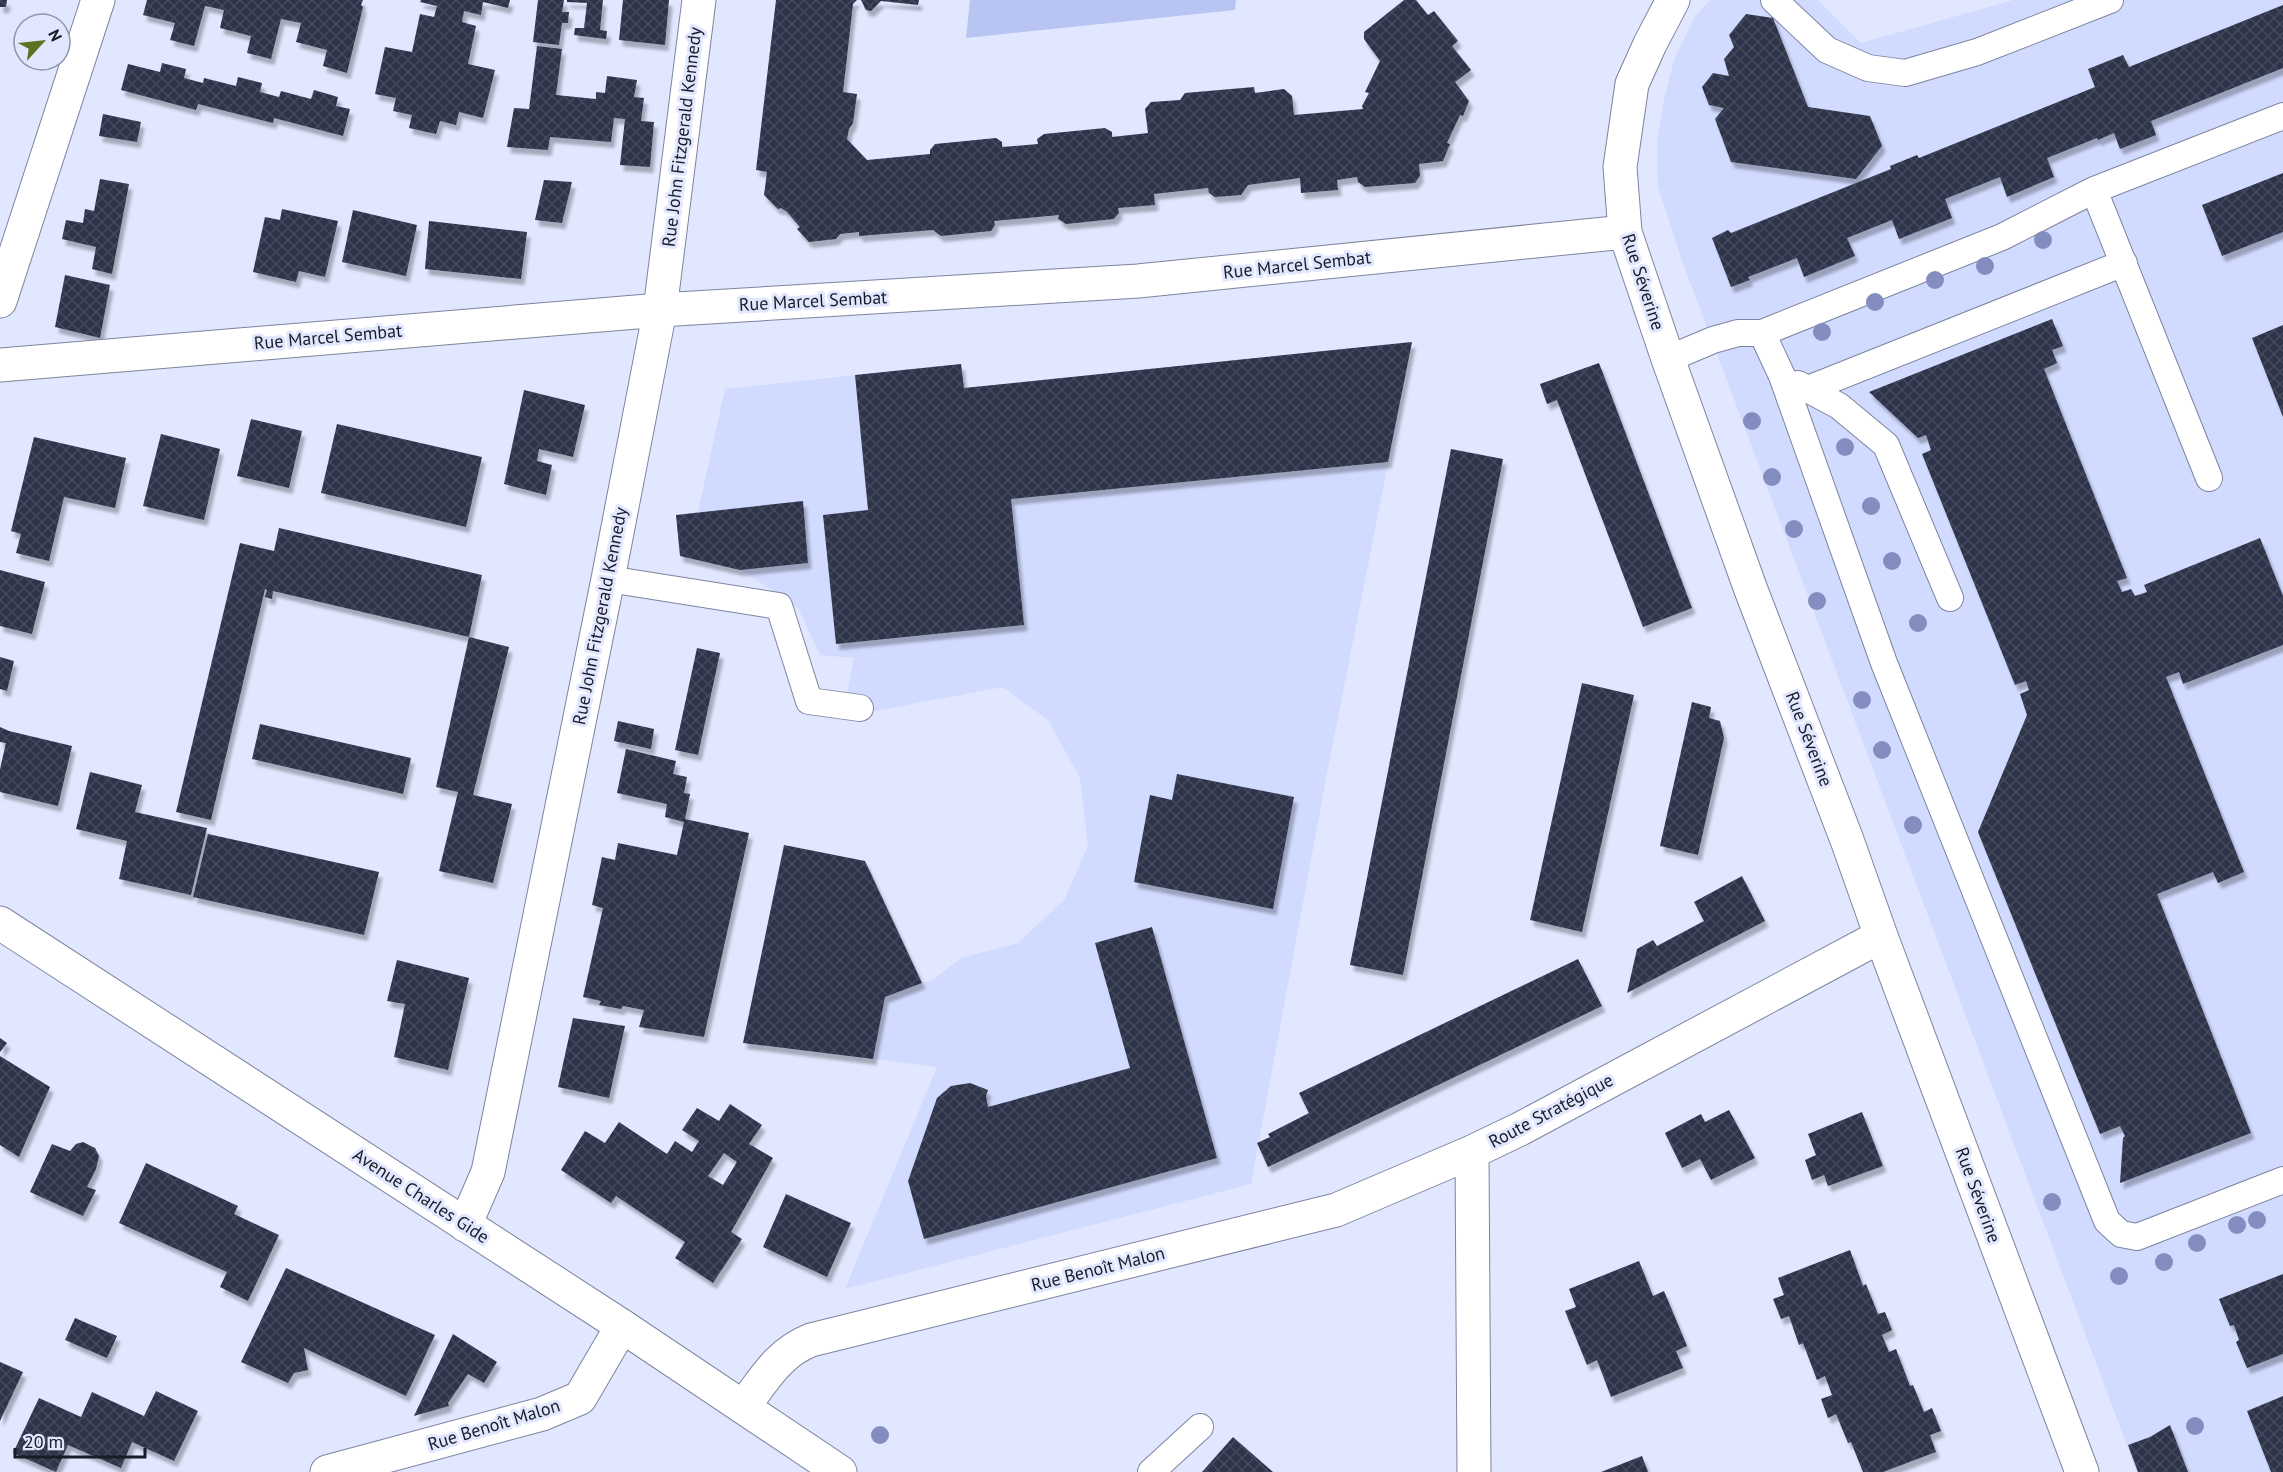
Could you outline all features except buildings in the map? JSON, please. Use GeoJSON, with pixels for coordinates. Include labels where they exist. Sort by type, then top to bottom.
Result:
{"type":"FeatureCollection","features":[{"type":"Feature","properties":{"kind":"street"},"geometry":{"type":"LineString","coordinates":[[0,301],[98,0]]}},
{"type":"Feature","properties":{"kind":"street","name":"Rue John Fitzgerald Kennedy"},"geometry":{"type":"LineString","coordinates":[[465,1225],[488,1173],[660,310],[699,0]]}},
{"type":"Feature","properties":{"kind":"street","name":"Rue Séverine"},"geometry":{"type":"LineString","coordinates":[[1673,0],[1632,84],[1620,166],[1625,232],[1750,590],[1847,840],[2082,1472]]}},
{"type":"Feature","properties":{"kind":"street","name":"Rue Marcel Sembat"},"geometry":{"type":"LineString","coordinates":[[0,364],[660,310],[1138,281],[1625,232]]}},
{"type":"Feature","properties":{"kind":"street","name":"Avenue Charles Gide"},"geometry":{"type":"LineString","coordinates":[[0,923],[622,1326],[840,1472]]}},
{"type":"Feature","properties":{"kind":"street","name":"Route Stratégique"},"geometry":{"type":"LineString","coordinates":[[1474,1472],[1472,1152],[1520,1129],[1881,936]]}},
{"type":"Feature","properties":{"kind":"street","name":"Rue Benoît Malon"},"geometry":{"type":"LineString","coordinates":[[743,1407],[788,1351],[811,1340],[1336,1210],[1472,1152]]}},
{"type":"Feature","properties":{"kind":"street","name":"Rue Benoît Malon"},"geometry":{"type":"LineString","coordinates":[[327,1472],[542,1414],[580,1398],[622,1326]]}},
{"type":"Feature","properties":{"kind":"lane"},"geometry":{"type":"LineString","coordinates":[[1774,0],[1827,50],[1868,68],[1905,73],[1977,52],[2110,0]]}},
{"type":"Feature","properties":{"kind":"lane"},"geometry":{"type":"LineString","coordinates":[[1668,359],[1713,340],[1738,333],[1762,333],[2002,237],[2094,190],[2283,116]]}},
{"type":"Feature","properties":{"kind":"lane"},"geometry":{"type":"LineString","coordinates":[[2094,190],[2209,478]]}},
{"type":"Feature","properties":{"kind":"lane"},"geometry":{"type":"LineString","coordinates":[[1808,389],[2124,263]]}},
{"type":"Feature","properties":{"kind":"lane"},"geometry":{"type":"LineString","coordinates":[[1762,333],[1782,376],[1889,674],[2107,1221],[2121,1234],[2137,1237],[2283,1180]]}},
{"type":"Feature","properties":{"kind":"lane"},"geometry":{"type":"LineString","coordinates":[[1782,376],[1839,406],[1886,445],[1950,598]]}},
{"type":"Feature","properties":{"kind":"lane"},"geometry":{"type":"LineString","coordinates":[[608,579],[779,606],[809,701],[860,708]]}},
{"type":"Feature","properties":{"kind":"lane"},"geometry":{"type":"LineString","coordinates":[[1151,1472],[1200,1427]]}},
{"type":"Feature","properties":{"kind":"shaded area"},"geometry":{"type":"Polygon","coordinates":[[[970,0],[1236,0],[1235,10],[966,38],[970,0]]]}},
{"type":"Feature","properties":{"kind":"shaded area"},"geometry":{"type":"Polygon","coordinates":[[[1710,0],[1818,0],[1861,43],[2013,0],[2283,0],[2283,1472],[2137,1472],[1681,258],[1658,187],[1657,142],[1674,60],[1694,18],[1710,0]]]}},
{"type":"Feature","properties":{"kind":"shaded area"},"geometry":{"type":"Polygon","coordinates":[[[1412,342],[1328,768],[1251,1184],[845,1289],[937,1067],[873,1059],[885,997],[934,979],[961,958],[1018,943],[1064,900],[1088,846],[1080,778],[1048,720],[1003,687],[842,717],[854,658],[820,655],[798,608],[741,570],[680,556],[676,515],[698,512],[725,389],[961,364],[964,388],[1412,342]]]}}]}
